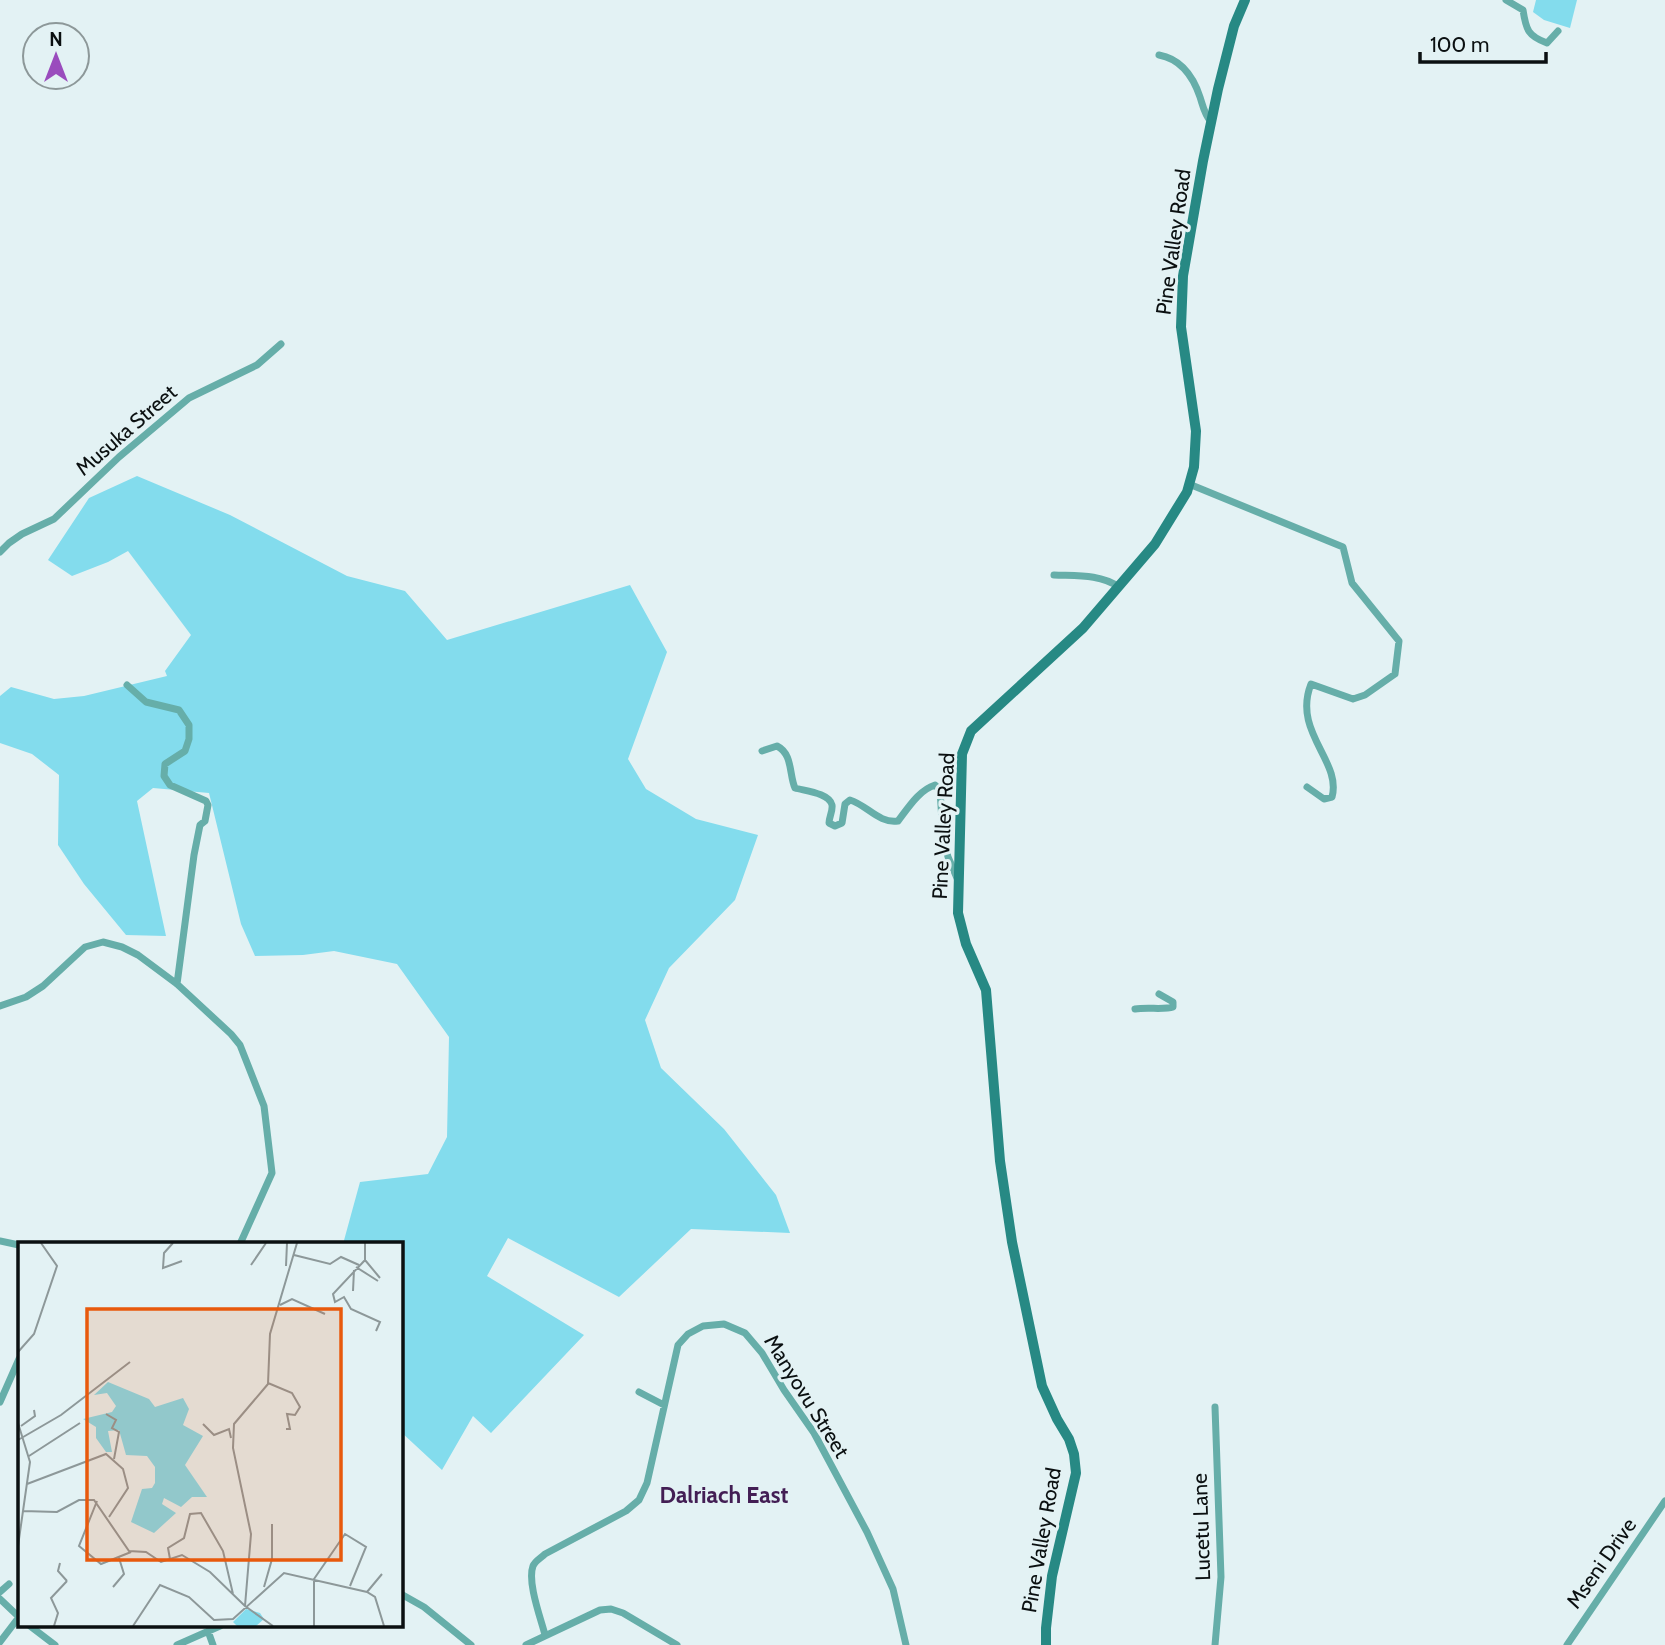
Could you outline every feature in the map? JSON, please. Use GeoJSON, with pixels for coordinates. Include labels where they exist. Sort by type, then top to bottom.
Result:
{"type":"FeatureCollection","features":[{"type":"Feature","properties":{"kind":"main road","name":"Pine Valley Road"},"geometry":{"type":"LineString","coordinates":[[1046,1645],[1052,1576],[1076,1473],[1069,1439],[1042,1386],[1012,1242],[1000,1161],[986,990],[966,944],[958,913],[962,754],[971,732],[1083,628],[1156,544],[1187,492],[1194,467],[1196,431],[1181,327],[1183,276],[1211,122],[1234,26],[1245,2]]}},
{"type":"Feature","properties":{"kind":"street"},"geometry":{"type":"LineString","coordinates":[[1506,0],[1523,10],[1525,28],[1536,39],[1548,43],[1558,31]]}},
{"type":"Feature","properties":{"kind":"street"},"geometry":{"type":"LineString","coordinates":[[1159,55],[1169,57],[1183,67],[1195,83],[1205,115],[1211,122]]}},
{"type":"Feature","properties":{"kind":"street","name":"Musuka Street"},"geometry":{"type":"LineString","coordinates":[[0,552],[22,534],[54,519],[119,457],[189,398],[257,365],[281,344]]}},
{"type":"Feature","properties":{"kind":"street"},"geometry":{"type":"LineString","coordinates":[[1189,484],[1343,547],[1352,583],[1399,641],[1395,674],[1366,695],[1353,699],[1311,684],[1306,698],[1307,721],[1335,788],[1332,797],[1324,799],[1307,787]]}},
{"type":"Feature","properties":{"kind":"street"},"geometry":{"type":"LineString","coordinates":[[1054,575],[1101,578],[1119,587]]}},
{"type":"Feature","properties":{"kind":"street"},"geometry":{"type":"LineString","coordinates":[[127,685],[146,702],[179,710],[189,725],[189,739],[185,751],[165,764],[164,776],[170,785],[206,801],[208,805],[205,821],[200,825],[194,855],[177,984]]}},
{"type":"Feature","properties":{"kind":"street"},"geometry":{"type":"LineString","coordinates":[[762,751],[777,746],[783,749],[790,764],[795,788],[826,797],[832,808],[830,823],[835,826],[842,823],[845,804],[850,800],[885,820],[898,821],[927,787],[935,785],[940,790],[943,836],[958,882]]}},
{"type":"Feature","properties":{"kind":"street"},"geometry":{"type":"LineString","coordinates":[[0,1006],[26,997],[43,986],[85,947],[103,942],[138,955],[177,984],[231,1034],[240,1045],[264,1106],[272,1173],[241,1242]]}},
{"type":"Feature","properties":{"kind":"street"},"geometry":{"type":"LineString","coordinates":[[1135,1009],[1174,1007],[1173,1002],[1159,994]]}},
{"type":"Feature","properties":{"kind":"street"},"geometry":{"type":"LineString","coordinates":[[0,1241],[18,1245]]}},
{"type":"Feature","properties":{"kind":"street","name":"Manyovu Street"},"geometry":{"type":"LineString","coordinates":[[545,1635],[533,1588],[534,1564],[545,1554],[626,1511],[639,1500],[647,1483],[678,1345],[688,1334],[703,1325],[724,1324],[745,1333],[762,1353],[814,1433],[867,1532],[893,1588],[906,1645]]}},
{"type":"Feature","properties":{"kind":"street"},"geometry":{"type":"LineString","coordinates":[[0,1402],[18,1361]]}},
{"type":"Feature","properties":{"kind":"street"},"geometry":{"type":"LineString","coordinates":[[639,1391],[664,1405]]}},
{"type":"Feature","properties":{"kind":"street","name":"Lucetu Lane"},"geometry":{"type":"LineString","coordinates":[[1215,1407],[1221,1577],[1216,1645]]}},
{"type":"Feature","properties":{"kind":"street","name":"Mseni Drive"},"geometry":{"type":"LineString","coordinates":[[1567,1645],[1665,1501]]}},
{"type":"Feature","properties":{"kind":"street"},"geometry":{"type":"LineString","coordinates":[[0,1592],[9,1584]]}},
{"type":"Feature","properties":{"kind":"street"},"geometry":{"type":"LineString","coordinates":[[402,1595],[424,1607],[471,1645]]}},
{"type":"Feature","properties":{"kind":"street"},"geometry":{"type":"LineString","coordinates":[[0,1599],[18,1616]]}},
{"type":"Feature","properties":{"kind":"street"},"geometry":{"type":"LineString","coordinates":[[526,1645],[600,1610],[611,1609],[623,1613],[677,1645]]}},
{"type":"Feature","properties":{"kind":"street"},"geometry":{"type":"LineString","coordinates":[[0,1642],[18,1618]]}},
{"type":"Feature","properties":{"kind":"street"},"geometry":{"type":"LineString","coordinates":[[33,1628],[55,1645]]}},
{"type":"Feature","properties":{"kind":"street"},"geometry":{"type":"LineString","coordinates":[[177,1645],[216,1628]]}},
{"type":"Feature","properties":{"kind":"street"},"geometry":{"type":"LineString","coordinates":[[208,1632],[213,1645]]}},
{"type":"Feature","properties":{"kind":"shaded area"},"geometry":{"type":"Polygon","coordinates":[[[1536,0],[1577,0],[1570,28],[1544,20],[1533,12],[1536,0]]]}},
{"type":"Feature","properties":{"kind":"shaded area"},"geometry":{"type":"Polygon","coordinates":[[[137,476],[230,515],[347,576],[405,591],[447,640],[630,585],[667,652],[628,759],[646,789],[696,819],[758,835],[735,900],[669,968],[645,1020],[661,1068],[724,1129],[776,1195],[790,1233],[691,1229],[619,1297],[508,1238],[487,1276],[584,1335],[491,1433],[473,1416],[442,1470],[402,1433],[402,1242],[344,1242],[360,1182],[428,1174],[447,1137],[449,1037],[397,964],[334,951],[255,956],[241,924],[209,793],[153,788],[137,801],[166,936],[126,935],[84,884],[58,845],[59,775],[32,754],[0,743],[0,696],[11,687],[54,699],[84,696],[167,676],[165,671],[191,635],[128,551],[72,576],[48,560],[89,498],[137,476]]]}},
{"type":"Feature","properties":{"kind":"district","name":"Dalriach East"},"geometry":{"type":"Point","coordinates":[724,1495]}}]}
